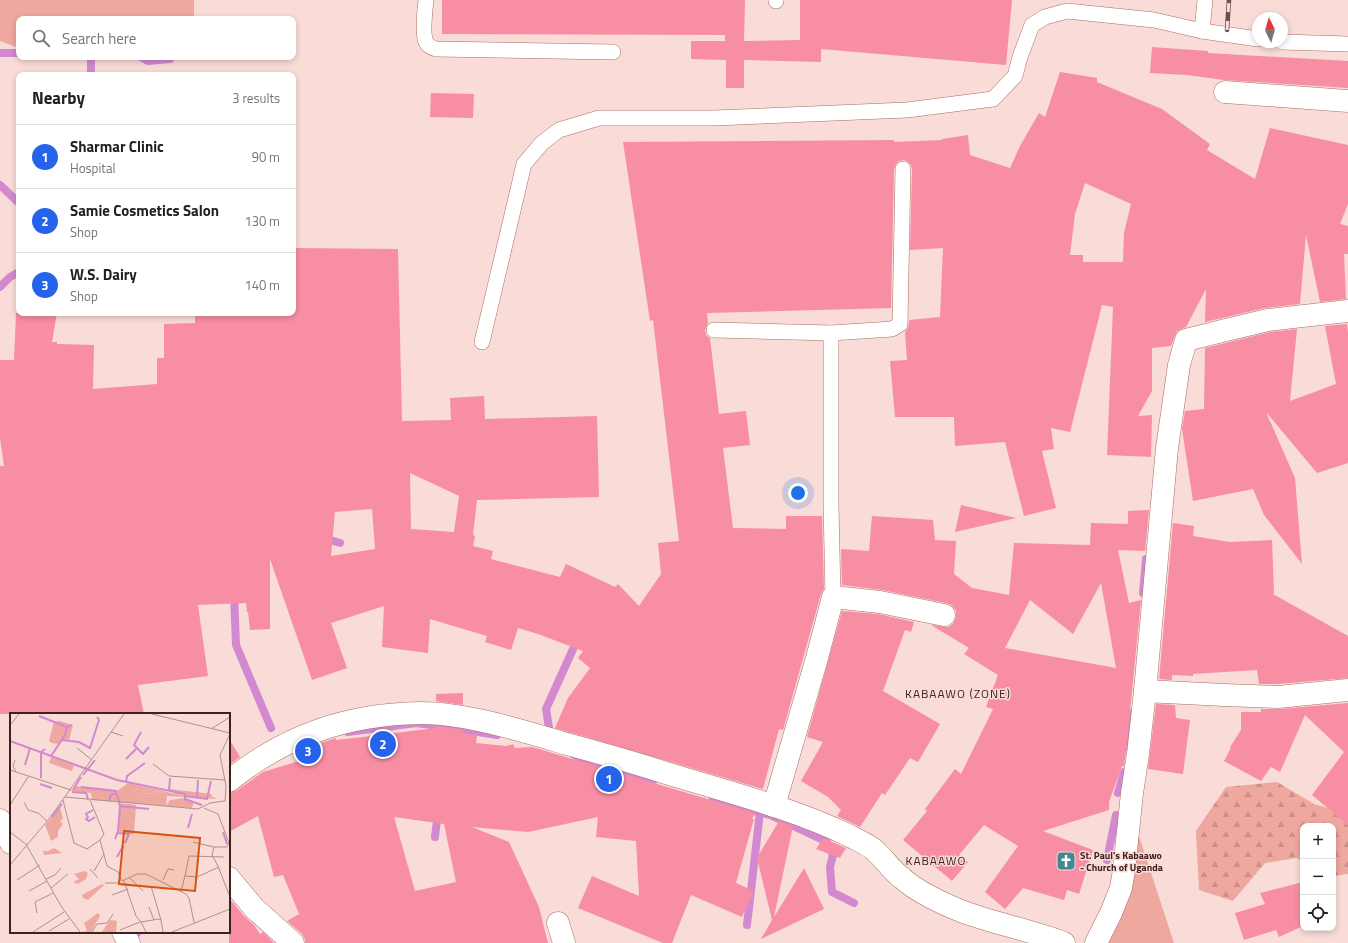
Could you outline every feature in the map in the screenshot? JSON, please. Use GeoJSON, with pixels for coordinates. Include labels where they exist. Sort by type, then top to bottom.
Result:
{"type":"FeatureCollection","features":[{"type":"Feature","properties":{"kind":"street"},"geometry":{"type":"LineString","coordinates":[[1225,92],[1348,101]]}},
{"type":"Feature","properties":{"kind":"street"},"geometry":{"type":"LineString","coordinates":[[1096,943],[1111,913],[1121,888],[1124,870],[1145,691],[1167,448],[1180,365],[1186,340],[1268,320],[1348,311]]}},
{"type":"Feature","properties":{"kind":"street"},"geometry":{"type":"LineString","coordinates":[[774,806],[833,597],[880,602],[944,615]]}},
{"type":"Feature","properties":{"kind":"street"},"geometry":{"type":"LineString","coordinates":[[1145,691],[1224,696],[1278,697],[1348,690]]}},
{"type":"Feature","properties":{"kind":"street"},"geometry":{"type":"LineString","coordinates":[[230,780],[264,756],[286,743],[338,724],[376,716],[422,713],[454,716],[528,732],[774,806],[834,829],[864,843],[873,849],[901,878],[913,887],[960,911],[1011,927],[1041,934],[1064,943]]}},
{"type":"Feature","properties":{"kind":"street"},"geometry":{"type":"LineString","coordinates":[[0,820],[7,846]]}},
{"type":"Feature","properties":{"kind":"street"},"geometry":{"type":"LineString","coordinates":[[230,879],[254,908],[293,943]]}},
{"type":"Feature","properties":{"kind":"street"},"geometry":{"type":"LineString","coordinates":[[124,933],[129,943]]}},
{"type":"Feature","properties":{"kind":"lane"},"geometry":{"type":"LineString","coordinates":[[426,0],[426,42],[431,48],[436,50],[613,52]]}},
{"type":"Feature","properties":{"kind":"lane"},"geometry":{"type":"LineString","coordinates":[[1202,31],[1205,0]]}},
{"type":"Feature","properties":{"kind":"lane"},"geometry":{"type":"LineString","coordinates":[[482,342],[524,164],[542,143],[559,130],[600,118],[714,118],[907,110],[993,99],[1015,76],[1020,57],[1032,25],[1045,17],[1067,11],[1154,20],[1202,31],[1252,38]]}},
{"type":"Feature","properties":{"kind":"lane"},"geometry":{"type":"LineString","coordinates":[[1288,42],[1348,44]]}},
{"type":"Feature","properties":{"kind":"lane"},"geometry":{"type":"LineString","coordinates":[[714,330],[831,333],[892,329],[900,324],[902,169]]}},
{"type":"Feature","properties":{"kind":"lane"},"geometry":{"type":"LineString","coordinates":[[831,333],[831,504],[833,597]]}},
{"type":"Feature","properties":{"kind":"green space"},"geometry":{"type":"Polygon","coordinates":[[[0,0],[194,0],[194,16],[16,16],[16,47],[0,41],[0,0]]]}},
{"type":"Feature","properties":{"kind":"green space"},"geometry":{"type":"Polygon","coordinates":[[[1277,782],[1314,804],[1348,814],[1348,874],[1336,876],[1336,823],[1300,823],[1300,860],[1297,858],[1265,863],[1233,901],[1199,890],[1196,831],[1226,787],[1277,782]]]}},
{"type":"Feature","properties":{"kind":"green space"},"geometry":{"type":"Polygon","coordinates":[[[1136,827],[1174,943],[1099,943],[1136,827]]]}},
{"type":"Feature","properties":{"kind":"building"},"geometry":{"type":"Polygon","coordinates":[[[442,0],[745,0],[744,41],[800,40],[800,0],[1012,0],[1006,65],[821,49],[821,62],[744,60],[744,88],[726,88],[726,60],[691,59],[691,41],[725,41],[725,35],[442,34],[442,0]]]}},
{"type":"Feature","properties":{"kind":"building"},"geometry":{"type":"Polygon","coordinates":[[[1152,47],[1208,51],[1208,53],[1348,61],[1348,88],[1224,80],[1187,75],[1150,73],[1152,47]]]}},
{"type":"Feature","properties":{"kind":"building"},"geometry":{"type":"Polygon","coordinates":[[[1060,72],[1097,78],[1097,82],[1162,109],[1210,144],[1207,150],[1255,179],[1270,128],[1348,145],[1348,204],[1340,224],[1348,226],[1348,254],[1344,254],[1346,299],[1320,302],[1306,235],[1300,304],[1265,308],[1205,322],[1206,289],[1186,327],[1177,331],[1171,346],[1152,348],[1152,391],[1138,416],[1152,415],[1151,457],[1107,455],[1113,307],[1102,305],[1070,432],[1051,428],[1054,449],[1042,451],[1056,508],[1024,516],[1005,442],[955,446],[954,417],[895,417],[890,361],[907,360],[905,332],[908,328],[909,320],[940,317],[943,248],[910,250],[912,169],[908,162],[904,160],[899,161],[894,169],[891,308],[707,313],[708,323],[705,330],[706,335],[710,338],[719,414],[746,411],[750,445],[723,448],[733,528],[786,529],[786,516],[822,516],[824,589],[821,594],[783,730],[779,729],[763,789],[555,728],[568,698],[590,668],[578,658],[583,651],[518,628],[511,650],[485,642],[487,636],[430,619],[428,653],[382,647],[384,606],[331,623],[347,668],[312,680],[270,559],[270,629],[250,630],[246,603],[198,605],[208,676],[138,685],[144,713],[0,714],[0,466],[4,466],[0,438],[0,360],[14,360],[16,313],[16,316],[56,316],[52,342],[57,342],[57,344],[94,345],[93,389],[157,384],[157,358],[164,358],[164,324],[195,323],[195,316],[296,316],[296,248],[398,249],[402,421],[451,420],[450,398],[484,396],[485,419],[597,416],[599,497],[477,500],[473,546],[493,551],[491,559],[560,577],[566,564],[615,587],[618,584],[639,606],[661,574],[658,543],[679,541],[653,320],[650,321],[623,142],[894,140],[894,142],[942,140],[968,135],[970,155],[1010,168],[1020,146],[1039,113],[1045,117],[1060,72]],[[1085,183],[1075,214],[1070,255],[1083,255],[1083,262],[1123,262],[1124,233],[1131,204],[1085,183]],[[410,473],[411,529],[454,532],[459,496],[410,473]],[[372,509],[335,512],[331,556],[375,549],[372,509]]]}},
{"type":"Feature","properties":{"kind":"building"},"geometry":{"type":"Polygon","coordinates":[[[431,93],[474,94],[473,118],[430,117],[431,93]]]}},
{"type":"Feature","properties":{"kind":"building"},"geometry":{"type":"Polygon","coordinates":[[[1347,324],[1348,463],[1317,473],[1266,412],[1295,478],[1302,564],[1264,515],[1253,489],[1193,501],[1182,429],[1185,411],[1204,409],[1205,348],[1270,332],[1297,329],[1290,401],[1336,384],[1325,326],[1347,324]]]}},
{"type":"Feature","properties":{"kind":"building"},"geometry":{"type":"Polygon","coordinates":[[[961,505],[1016,518],[955,532],[961,505]]]}},
{"type":"Feature","properties":{"kind":"building"},"geometry":{"type":"Polygon","coordinates":[[[1149,510],[1145,551],[1118,550],[1129,603],[1141,600],[1124,766],[1122,766],[1109,802],[1109,810],[1043,831],[1093,850],[1079,894],[1067,890],[1064,900],[1023,888],[1005,909],[985,892],[1018,846],[984,825],[959,855],[968,862],[952,881],[903,840],[927,811],[925,809],[955,769],[961,774],[993,709],[986,707],[998,675],[964,654],[969,648],[931,625],[948,627],[953,624],[956,617],[956,611],[952,605],[882,590],[842,585],[841,549],[869,551],[872,516],[933,520],[935,540],[956,541],[954,574],[972,588],[1009,595],[1014,543],[1090,545],[1091,523],[1128,524],[1128,511],[1149,510]],[[1101,583],[1073,634],[1030,600],[1005,648],[1116,668],[1101,583]]]}},
{"type":"Feature","properties":{"kind":"building"},"geometry":{"type":"Polygon","coordinates":[[[1173,523],[1194,526],[1193,536],[1230,542],[1272,540],[1273,594],[1348,636],[1348,678],[1278,684],[1259,684],[1257,670],[1193,674],[1193,676],[1172,675],[1172,680],[1159,679],[1173,523]]]}},
{"type":"Feature","properties":{"kind":"building"},"geometry":{"type":"Polygon","coordinates":[[[842,611],[878,614],[914,622],[911,632],[905,630],[883,691],[940,724],[918,762],[910,758],[885,795],[882,793],[860,827],[837,816],[841,810],[828,797],[801,781],[823,742],[807,737],[842,611]]]}},
{"type":"Feature","properties":{"kind":"building"},"geometry":{"type":"Polygon","coordinates":[[[463,693],[463,705],[436,701],[436,694],[463,693]]]}},
{"type":"Feature","properties":{"kind":"building"},"geometry":{"type":"Polygon","coordinates":[[[1348,703],[1348,825],[1312,795],[1344,752],[1305,715],[1280,772],[1271,767],[1261,781],[1224,761],[1231,748],[1230,747],[1241,730],[1241,712],[1261,712],[1261,709],[1279,709],[1348,703]]]}},
{"type":"Feature","properties":{"kind":"building"},"geometry":{"type":"Polygon","coordinates":[[[1156,704],[1175,705],[1176,718],[1190,720],[1183,774],[1148,769],[1156,704]]]}},
{"type":"Feature","properties":{"kind":"building"},"geometry":{"type":"Polygon","coordinates":[[[436,726],[464,730],[464,733],[477,735],[476,743],[506,746],[513,744],[515,748],[532,747],[755,813],[752,819],[754,819],[736,883],[754,891],[742,917],[691,895],[672,943],[663,943],[578,908],[592,876],[639,896],[636,841],[596,837],[598,817],[528,832],[472,827],[509,842],[539,907],[548,943],[305,943],[305,939],[302,934],[287,921],[299,914],[283,875],[274,877],[258,816],[230,831],[230,793],[236,791],[263,772],[319,755],[316,745],[336,738],[336,740],[371,736],[377,753],[378,735],[436,728],[436,726]],[[394,817],[415,891],[456,882],[444,824],[394,817]]]}},
{"type":"Feature","properties":{"kind":"building"},"geometry":{"type":"Polygon","coordinates":[[[230,741],[240,757],[230,764],[230,741]]]}},
{"type":"Feature","properties":{"kind":"building"},"geometry":{"type":"Polygon","coordinates":[[[779,821],[793,826],[774,917],[804,868],[824,909],[761,939],[772,920],[757,858],[779,821]]]}},
{"type":"Feature","properties":{"kind":"building"},"geometry":{"type":"Polygon","coordinates":[[[823,838],[846,848],[840,858],[816,849],[823,838]]]}},
{"type":"Feature","properties":{"kind":"building"},"geometry":{"type":"Polygon","coordinates":[[[1300,883],[1300,927],[1279,937],[1276,930],[1244,940],[1235,913],[1265,904],[1260,893],[1300,883]]]}},
{"type":"Feature","properties":{"kind":"building"},"geometry":{"type":"Polygon","coordinates":[[[230,899],[254,925],[260,934],[263,932],[274,943],[229,943],[230,899]]]}},
{"type":"Feature","properties":{"kind":"waterway"},"geometry":{"type":"LineString","coordinates":[[0,53],[16,53]]}},
{"type":"Feature","properties":{"kind":"waterway"},"geometry":{"type":"LineString","coordinates":[[91,60],[91,72]]}},
{"type":"Feature","properties":{"kind":"waterway"},"geometry":{"type":"LineString","coordinates":[[146,60],[159,60]]}},
{"type":"Feature","properties":{"kind":"waterway"},"geometry":{"type":"LineString","coordinates":[[0,185],[16,200]]}},
{"type":"Feature","properties":{"kind":"waterway"},"geometry":{"type":"LineString","coordinates":[[0,287],[10,277],[16,274]]}},
{"type":"Feature","properties":{"kind":"waterway"},"geometry":{"type":"LineString","coordinates":[[324,538],[340,543]]}},
{"type":"Feature","properties":{"kind":"waterway"},"geometry":{"type":"LineString","coordinates":[[1143,593],[1146,559]]}},
{"type":"Feature","properties":{"kind":"waterway"},"geometry":{"type":"LineString","coordinates":[[234,594],[236,645],[271,728]]}},
{"type":"Feature","properties":{"kind":"waterway"},"geometry":{"type":"LineString","coordinates":[[549,728],[546,709],[578,638]]}},
{"type":"Feature","properties":{"kind":"waterway"},"geometry":{"type":"LineString","coordinates":[[1126,747],[1132,713]]}},
{"type":"Feature","properties":{"kind":"waterway"},"geometry":{"type":"LineString","coordinates":[[348,732],[416,723],[447,727],[445,737]]}},
{"type":"Feature","properties":{"kind":"waterway"},"geometry":{"type":"LineString","coordinates":[[453,728],[497,735]]}},
{"type":"Feature","properties":{"kind":"waterway"},"geometry":{"type":"LineString","coordinates":[[574,755],[596,766],[654,780]]}},
{"type":"Feature","properties":{"kind":"waterway"},"geometry":{"type":"LineString","coordinates":[[1118,793],[1124,772]]}},
{"type":"Feature","properties":{"kind":"waterway"},"geometry":{"type":"LineString","coordinates":[[713,798],[738,807],[770,815],[827,842],[833,855],[830,867],[832,892],[854,903]]}},
{"type":"Feature","properties":{"kind":"waterway"},"geometry":{"type":"LineString","coordinates":[[435,837],[438,812]]}},
{"type":"Feature","properties":{"kind":"waterway"},"geometry":{"type":"LineString","coordinates":[[747,925],[760,812]]}},
{"type":"Feature","properties":{"kind":"waterway"},"geometry":{"type":"LineString","coordinates":[[1107,860],[1116,815]]}},
{"type":"Feature","properties":{"kind":"railway"},"geometry":{"type":"LineString","coordinates":[[1227,30],[1229,0]]}},
{"type":"Feature","properties":{"kind":"place","name":"Samie Cosmetics Salon"},"geometry":{"type":"Point","coordinates":[383,744]}},
{"type":"Feature","properties":{"kind":"place","name":"W.S. Dairy"},"geometry":{"type":"Point","coordinates":[308,751]}},
{"type":"Feature","properties":{"kind":"place","name":"Sharmar Clinic"},"geometry":{"type":"Point","coordinates":[609,779]}},
{"type":"Feature","properties":{"kind":"place","name":"St. Paul's Kabaawo - Church of Uganda"},"geometry":{"type":"Point","coordinates":[1066,861]}},
{"type":"Feature","properties":{"kind":"district","name":"KABAAWO (ZONE)"},"geometry":{"type":"Point","coordinates":[958,694]}},
{"type":"Feature","properties":{"kind":"district","name":"KABAAWO"},"geometry":{"type":"Point","coordinates":[936,861]}}]}
